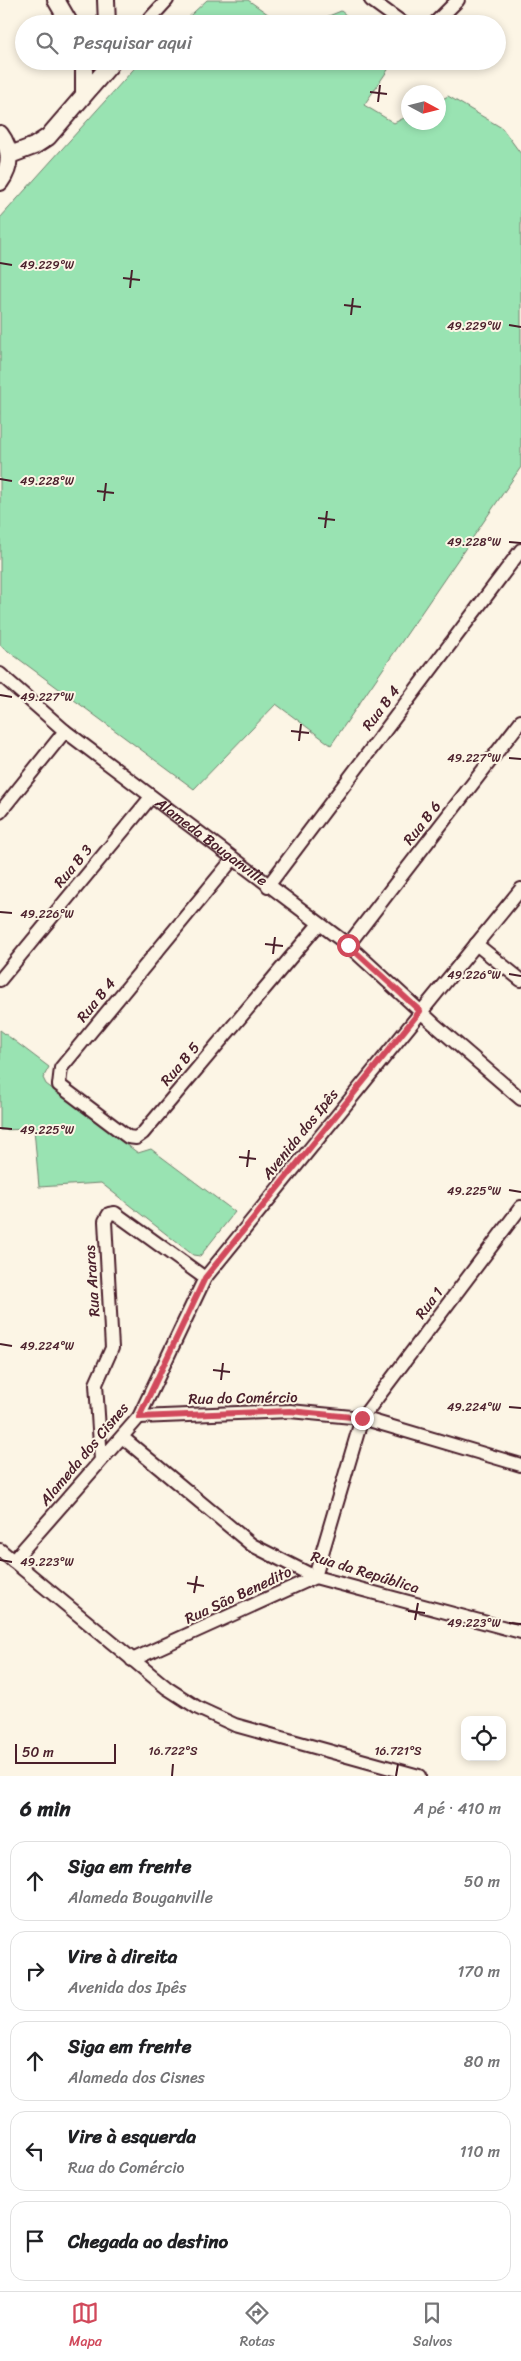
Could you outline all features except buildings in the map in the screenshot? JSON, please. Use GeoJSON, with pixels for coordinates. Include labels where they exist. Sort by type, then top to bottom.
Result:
{"type":"FeatureCollection","features":[{"type":"Feature","properties":{"kind":"main road"},"geometry":{"type":"LineString","coordinates":[[56,0],[65,15]]}},
{"type":"Feature","properties":{"kind":"main road"},"geometry":{"type":"LineString","coordinates":[[84,70],[84,93]]}},
{"type":"Feature","properties":{"kind":"main road"},"geometry":{"type":"LineString","coordinates":[[10,155],[34,146],[48,136],[104,70]]}},
{"type":"Feature","properties":{"kind":"main road"},"geometry":{"type":"LineString","coordinates":[[0,134],[6,141],[10,155],[8,169],[0,182]]}},
{"type":"Feature","properties":{"kind":"street"},"geometry":{"type":"LineString","coordinates":[[153,15],[167,0]]}},
{"type":"Feature","properties":{"kind":"street"},"geometry":{"type":"LineString","coordinates":[[371,0],[392,15]]}},
{"type":"Feature","properties":{"kind":"street"},"geometry":{"type":"LineString","coordinates":[[443,15],[458,0]]}},
{"type":"Feature","properties":{"kind":"street","name":"Rua B 4"},"geometry":{"type":"LineString","coordinates":[[268,886],[521,550]]}},
{"type":"Feature","properties":{"kind":"street","name":"Alameda Bouganville"},"geometry":{"type":"LineString","coordinates":[[0,674],[65,730],[318,925],[348,945],[521,1100]]}},
{"type":"Feature","properties":{"kind":"street","name":"Rua B 6"},"geometry":{"type":"LineString","coordinates":[[348,945],[521,721]]}},
{"type":"Feature","properties":{"kind":"street"},"geometry":{"type":"LineString","coordinates":[[0,812],[65,730]]}},
{"type":"Feature","properties":{"kind":"street","name":"Rua B 3"},"geometry":{"type":"LineString","coordinates":[[0,980],[152,797]]}},
{"type":"Feature","properties":{"kind":"street","name":"Rua B 4"},"geometry":{"type":"LineString","coordinates":[[61,1068],[233,859]]}},
{"type":"Feature","properties":{"kind":"street"},"geometry":{"type":"LineString","coordinates":[[420,1011],[519,896]]}},
{"type":"Feature","properties":{"kind":"street","name":"Rua B 5"},"geometry":{"type":"LineString","coordinates":[[61,1068],[59,1085],[128,1136],[136,1138],[143,1133],[318,925]]}},
{"type":"Feature","properties":{"kind":"street"},"geometry":{"type":"LineString","coordinates":[[476,944],[521,980]]}},
{"type":"Feature","properties":{"kind":"street","name":"Avenida dos Ipês"},"geometry":{"type":"LineString","coordinates":[[205,1278],[420,1011]]}},
{"type":"Feature","properties":{"kind":"street","name":"Rua 1"},"geometry":{"type":"LineString","coordinates":[[362,1418],[521,1206]]}},
{"type":"Feature","properties":{"kind":"street","name":"Rua Araras"},"geometry":{"type":"LineString","coordinates":[[101,1460],[96,1384],[112,1348],[105,1222],[109,1214],[115,1213],[205,1278]]}},
{"type":"Feature","properties":{"kind":"street","name":"Alameda dos Cisnes"},"geometry":{"type":"LineString","coordinates":[[13,1561],[139,1417],[205,1278]]}},
{"type":"Feature","properties":{"kind":"street","name":"Rua do Comércio"},"geometry":{"type":"LineString","coordinates":[[139,1417],[290,1411],[362,1418],[521,1465]]}},
{"type":"Feature","properties":{"kind":"street","name":"Rua São Benedito"},"geometry":{"type":"LineString","coordinates":[[132,1660],[315,1577],[362,1418]]}},
{"type":"Feature","properties":{"kind":"street","name":"Rua da República"},"geometry":{"type":"LineString","coordinates":[[122,1437],[252,1545],[315,1577],[521,1632]]}},
{"type":"Feature","properties":{"kind":"street"},"geometry":{"type":"LineString","coordinates":[[0,1550],[132,1660],[198,1708],[235,1725],[419,1776]]}},
{"type":"Feature","properties":{"kind":"green space"},"geometry":{"type":"Polygon","coordinates":[[[207,0],[248,0],[269,15],[191,15],[207,0]]]}},
{"type":"Feature","properties":{"kind":"green space"},"geometry":{"type":"Polygon","coordinates":[[[341,11],[346,15],[331,15],[341,11]]]}},
{"type":"Feature","properties":{"kind":"green space"},"geometry":{"type":"Polygon","coordinates":[[[133,70],[388,70],[364,105],[394,123],[401,120],[401,130],[446,130],[446,97],[448,96],[502,128],[521,154],[521,467],[331,745],[276,704],[194,789],[0,645],[0,218],[133,70]]]}},
{"type":"Feature","properties":{"kind":"green space"},"geometry":{"type":"Polygon","coordinates":[[[0,1030],[49,1067],[43,1078],[46,1084],[138,1153],[151,1149],[235,1212],[200,1256],[193,1255],[101,1183],[39,1187],[34,1129],[0,1130],[0,1030]]]}},
{"type":"Feature","properties":{"kind":"route"},"geometry":{"type":"LineString","coordinates":[[348,945],[420,1011],[205,1278],[139,1417],[290,1411],[362,1418]]}}]}
